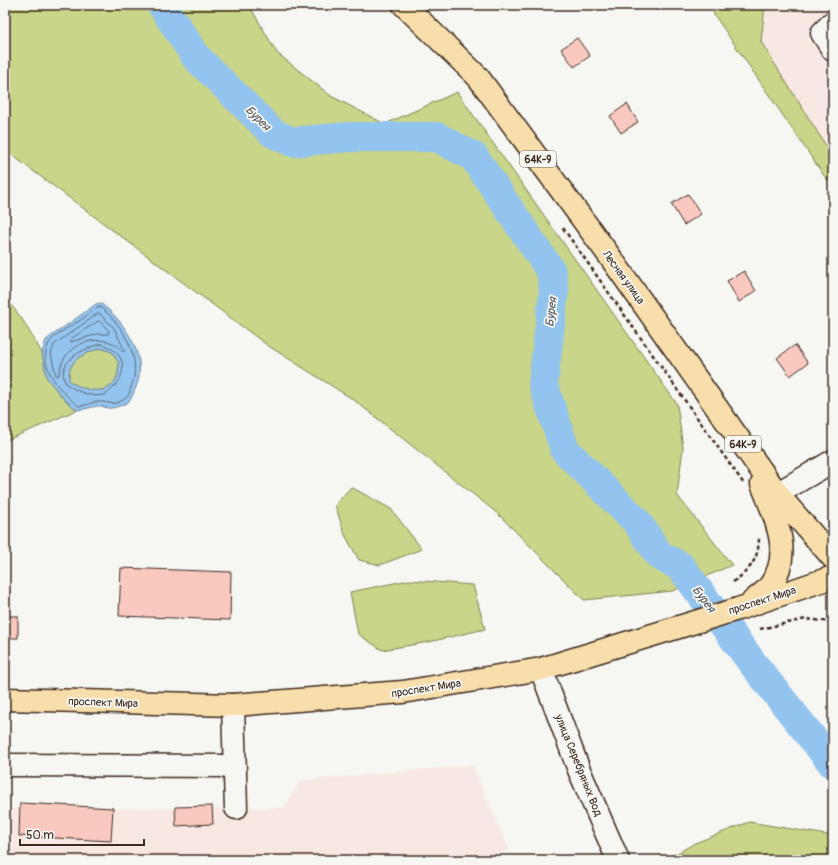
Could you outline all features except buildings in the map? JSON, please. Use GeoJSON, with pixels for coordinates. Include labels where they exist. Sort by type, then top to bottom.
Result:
{"type":"FeatureCollection","features":[{"type":"Feature","properties":{"kind":"main road","name":"Лесная улица"},"geometry":{"type":"LineString","coordinates":[[404,5],[478,77],[604,248],[782,499],[833,558]]}},
{"type":"Feature","properties":{"kind":"main road"},"geometry":{"type":"LineString","coordinates":[[744,607],[771,584],[783,561],[779,530],[753,458]]}},
{"type":"Feature","properties":{"kind":"main road"},"geometry":{"type":"LineString","coordinates":[[782,499],[833,534]]}},
{"type":"Feature","properties":{"kind":"main road","name":"проспект Мира"},"geometry":{"type":"LineString","coordinates":[[5,699],[233,705],[403,692],[541,669],[744,607],[833,577]]}},
{"type":"Feature","properties":{"kind":"street"},"geometry":{"type":"LineString","coordinates":[[833,22],[822,33],[833,50]]}},
{"type":"Feature","properties":{"kind":"street"},"geometry":{"type":"LineString","coordinates":[[782,499],[833,461]]}},
{"type":"Feature","properties":{"kind":"street","name":"улица Серебряных Вод"},"geometry":{"type":"LineString","coordinates":[[541,669],[579,770],[618,860]]}},
{"type":"Feature","properties":{"kind":"street"},"geometry":{"type":"LineString","coordinates":[[233,705],[236,808]]}},
{"type":"Feature","properties":{"kind":"street"},"geometry":{"type":"LineString","coordinates":[[5,765],[234,766]]}},
{"type":"Feature","properties":{"kind":"path"},"geometry":{"type":"LineString","coordinates":[[562,226],[746,487]]}},
{"type":"Feature","properties":{"kind":"path"},"geometry":{"type":"LineString","coordinates":[[733,582],[750,570],[759,550],[759,534]]}},
{"type":"Feature","properties":{"kind":"path"},"geometry":{"type":"LineString","coordinates":[[760,629],[781,623],[806,619],[833,622]]}},
{"type":"Feature","properties":{"kind":"shaded area"},"geometry":{"type":"Polygon","coordinates":[[[765,5],[833,5],[833,157],[761,42],[765,5]]]}},
{"type":"Feature","properties":{"kind":"shaded area"},"geometry":{"type":"Polygon","coordinates":[[[472,765],[509,849],[482,860],[5,860],[5,809],[284,808],[300,781],[472,765]]]}},
{"type":"Feature","properties":{"kind":"green space"},"geometry":{"type":"Polygon","coordinates":[[[5,5],[249,5],[277,53],[331,96],[385,124],[457,92],[677,404],[683,448],[677,495],[732,565],[673,591],[584,600],[497,513],[354,400],[267,345],[5,150],[5,5]]]}},
{"type":"Feature","properties":{"kind":"green space"},"geometry":{"type":"Polygon","coordinates":[[[726,5],[765,5],[761,42],[833,157],[833,176],[827,180],[713,13],[726,5]]]}},
{"type":"Feature","properties":{"kind":"green space"},"geometry":{"type":"Polygon","coordinates":[[[5,297],[22,319],[42,353],[47,378],[63,398],[77,410],[5,441],[5,297]]]}},
{"type":"Feature","properties":{"kind":"green space"},"geometry":{"type":"Polygon","coordinates":[[[101,348],[112,352],[119,363],[118,374],[114,382],[109,387],[102,390],[94,390],[77,386],[69,381],[69,374],[74,362],[82,355],[101,348]]]}},
{"type":"Feature","properties":{"kind":"green space"},"geometry":{"type":"Polygon","coordinates":[[[351,487],[391,509],[422,549],[380,565],[359,560],[345,535],[335,505],[351,487]]]}},
{"type":"Feature","properties":{"kind":"green space"},"geometry":{"type":"Polygon","coordinates":[[[409,580],[473,585],[485,629],[429,642],[382,650],[358,634],[350,592],[409,580]]]}},
{"type":"Feature","properties":{"kind":"green space"},"geometry":{"type":"Polygon","coordinates":[[[749,822],[833,836],[833,860],[669,860],[669,858],[695,843],[749,822]]]}},
{"type":"Feature","properties":{"kind":"water"},"geometry":{"type":"Polygon","coordinates":[[[100,303],[118,319],[132,340],[137,352],[139,375],[131,398],[124,404],[113,408],[99,406],[77,410],[63,398],[47,378],[42,353],[46,340],[96,304],[100,303]],[[101,348],[82,355],[71,367],[69,381],[86,389],[102,390],[109,387],[114,382],[118,374],[119,363],[112,352],[101,348]]]}},
{"type":"Feature","properties":{"kind":"waterway","name":"Бурея"},"geometry":{"type":"LineString","coordinates":[[162,5],[196,57],[273,133],[292,142],[349,137],[437,137],[474,157],[551,271],[554,290],[543,384],[565,450],[637,522],[660,556],[680,566],[754,665],[833,764]]}}]}
